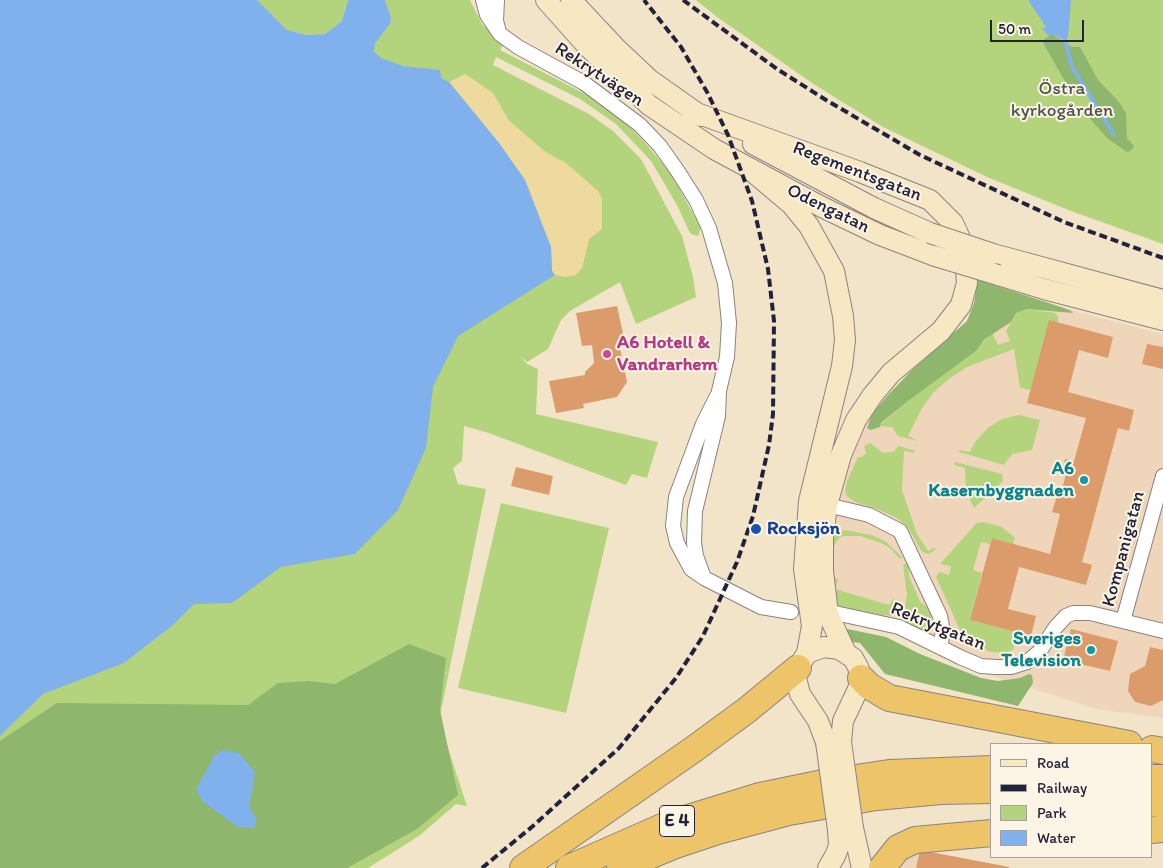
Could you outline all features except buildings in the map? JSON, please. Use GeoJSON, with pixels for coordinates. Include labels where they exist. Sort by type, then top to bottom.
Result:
{"type":"FeatureCollection","features":[{"type":"Feature","properties":{"kind":"highway"},"geometry":{"type":"LineString","coordinates":[[523,868],[747,710],[802,661]]}},
{"type":"Feature","properties":{"kind":"highway"},"geometry":{"type":"LineString","coordinates":[[861,678],[873,689],[889,698],[1124,743]]}},
{"type":"Feature","properties":{"kind":"highway","name":"E 4"},"geometry":{"type":"LineString","coordinates":[[569,868],[670,824],[760,796],[823,783],[889,773],[990,769]]}},
{"type":"Feature","properties":{"kind":"highway","name":"E 4"},"geometry":{"type":"LineString","coordinates":[[620,868],[673,846],[718,831],[789,812],[876,797],[941,791],[990,790]]}},
{"type":"Feature","properties":{"kind":"highway"},"geometry":{"type":"LineString","coordinates":[[882,868],[898,848],[915,840],[990,833]]}},
{"type":"Feature","properties":{"kind":"street"},"geometry":{"type":"LineString","coordinates":[[483,0],[487,15],[500,34]]}},
{"type":"Feature","properties":{"kind":"street"},"geometry":{"type":"LineString","coordinates":[[497,0],[496,21],[500,34]]}},
{"type":"Feature","properties":{"kind":"street","name":"Odengatan"},"geometry":{"type":"LineString","coordinates":[[546,0],[588,47],[649,105],[714,149],[754,172],[880,235],[935,256],[1044,289],[1163,320]]}},
{"type":"Feature","properties":{"kind":"street","name":"Odengatan"},"geometry":{"type":"LineString","coordinates":[[571,0],[617,49],[650,80],[691,111],[844,192],[930,233],[993,254],[1163,300]]}},
{"type":"Feature","properties":{"kind":"street","name":"Rekrytvägen"},"geometry":{"type":"LineString","coordinates":[[500,34],[518,47],[584,83],[640,125],[660,146],[696,200],[718,256],[729,307],[727,357],[719,391],[682,478],[674,510],[673,526],[683,557],[691,569],[704,578],[761,607],[792,612]]}},
{"type":"Feature","properties":{"kind":"street","name":"Regementsgatan"},"geometry":{"type":"LineString","coordinates":[[691,111],[914,192],[938,206],[953,223],[960,235],[967,271],[967,283],[961,305],[941,331],[891,373],[872,396],[856,420],[818,503],[823,537],[825,602],[846,652],[858,667],[861,678]]}},
{"type":"Feature","properties":{"kind":"street","name":"Regementsgatan"},"geometry":{"type":"LineString","coordinates":[[754,172],[791,204],[809,226],[834,271],[840,295],[845,340],[842,366],[818,503],[804,569],[812,636],[796,678],[800,694],[834,742]]}},
{"type":"Feature","properties":{"kind":"street","name":"Rekrytvägen"},"geometry":{"type":"LineString","coordinates":[[704,578],[695,550],[695,511],[718,416],[719,391]]}},
{"type":"Feature","properties":{"kind":"street","name":"Kompanigatan"},"geometry":{"type":"LineString","coordinates":[[1163,476],[1123,621],[1163,631]]}},
{"type":"Feature","properties":{"kind":"street"},"geometry":{"type":"LineString","coordinates":[[818,503],[869,515],[900,532],[940,616],[943,632],[940,646]]}},
{"type":"Feature","properties":{"kind":"street","name":"Rekrytgatan"},"geometry":{"type":"LineString","coordinates":[[835,613],[899,627],[981,666],[1011,667],[1028,662],[1035,657],[1055,628],[1066,616],[1073,613],[1090,614],[1123,621]]}},
{"type":"Feature","properties":{"kind":"street"},"geometry":{"type":"LineString","coordinates":[[802,661],[824,647],[832,647],[846,652]]}},
{"type":"Feature","properties":{"kind":"street"},"geometry":{"type":"LineString","coordinates":[[861,678],[859,687],[834,742],[845,829],[862,868]]}},
{"type":"Feature","properties":{"kind":"street"},"geometry":{"type":"LineString","coordinates":[[828,868],[845,829]]}},
{"type":"Feature","properties":{"kind":"shaded area"},"geometry":{"type":"Polygon","coordinates":[[[978,280],[1070,310],[1163,334],[1163,718],[1096,709],[971,669],[916,641],[881,629],[836,621],[830,606],[833,497],[863,425],[910,372],[967,321],[974,303],[978,280]]]}},
{"type":"Feature","properties":{"kind":"shaded area"},"geometry":{"type":"Polygon","coordinates":[[[920,850],[1014,868],[898,868],[905,857],[920,850]]]}},
{"type":"Feature","properties":{"kind":"green space"},"geometry":{"type":"Polygon","coordinates":[[[0,0],[348,0],[342,21],[325,34],[307,35],[287,30],[272,15],[284,32],[305,37],[326,37],[388,9],[385,0],[470,0],[482,24],[503,45],[500,50],[587,95],[624,122],[640,137],[670,172],[701,228],[698,236],[691,234],[677,205],[651,161],[616,124],[580,99],[496,57],[493,65],[589,114],[613,131],[641,159],[682,236],[693,277],[696,297],[636,324],[620,282],[570,311],[561,320],[548,349],[527,362],[519,355],[527,364],[538,369],[536,414],[658,442],[647,478],[632,474],[626,485],[489,433],[464,426],[462,461],[453,468],[458,484],[486,489],[439,721],[467,806],[456,804],[419,836],[368,868],[0,868],[0,0]],[[493,92],[582,268],[589,239],[554,157],[545,152],[508,120],[493,92]]]}},
{"type":"Feature","properties":{"kind":"green space","name":"Östra kyrkogården"},"geometry":{"type":"Polygon","coordinates":[[[696,0],[1163,0],[1163,244],[1071,211],[987,177],[883,127],[815,85],[717,17],[696,0]]]}},
{"type":"Feature","properties":{"kind":"green space"},"geometry":{"type":"Polygon","coordinates":[[[1052,34],[1072,47],[1080,47],[1098,80],[1119,102],[1126,113],[1127,138],[1134,146],[1131,151],[1127,152],[1107,138],[1087,115],[1086,109],[1092,105],[1091,98],[1071,92],[1042,41],[1052,34]]]}},
{"type":"Feature","properties":{"kind":"green space"},"geometry":{"type":"Polygon","coordinates":[[[978,280],[1070,310],[1073,313],[1027,309],[1016,313],[1011,322],[985,339],[976,351],[908,401],[881,423],[880,427],[871,430],[867,428],[872,414],[889,394],[910,372],[967,321],[974,303],[978,280]]]}},
{"type":"Feature","properties":{"kind":"green space"},"geometry":{"type":"Polygon","coordinates":[[[1027,309],[1055,313],[1058,317],[1058,323],[1030,390],[1020,388],[1014,349],[967,367],[934,392],[922,408],[908,436],[918,441],[898,436],[892,427],[879,426],[908,401],[976,351],[992,332],[998,345],[1010,341],[1006,331],[1016,313],[1027,309]]]}},
{"type":"Feature","properties":{"kind":"green space"},"geometry":{"type":"Polygon","coordinates":[[[1019,415],[1040,420],[1032,450],[1012,454],[1004,465],[959,452],[959,450],[970,452],[975,442],[989,427],[1002,419],[1019,415]]]}},
{"type":"Feature","properties":{"kind":"green space"},"geometry":{"type":"Polygon","coordinates":[[[870,443],[883,453],[893,452],[899,446],[915,451],[914,453],[904,451],[902,490],[917,534],[928,551],[935,547],[935,550],[929,554],[922,552],[908,528],[897,518],[855,502],[847,496],[845,490],[847,481],[858,457],[862,457],[866,453],[864,446],[870,443]]]}},
{"type":"Feature","properties":{"kind":"green space"},"geometry":{"type":"Polygon","coordinates":[[[955,462],[1002,474],[1003,481],[974,508],[966,491],[965,468],[954,465],[955,462]]]}},
{"type":"Feature","properties":{"kind":"green space"},"geometry":{"type":"Polygon","coordinates":[[[501,503],[609,528],[566,713],[458,688],[501,503]]]}},
{"type":"Feature","properties":{"kind":"green space"},"geometry":{"type":"Polygon","coordinates":[[[984,522],[1002,527],[1015,538],[1013,544],[992,538],[990,544],[981,542],[973,570],[982,573],[970,620],[1019,633],[1013,650],[1006,653],[990,652],[966,638],[960,630],[936,577],[939,572],[949,575],[951,566],[940,564],[976,523],[984,522]]]}},
{"type":"Feature","properties":{"kind":"green space"},"geometry":{"type":"Polygon","coordinates":[[[845,530],[871,535],[885,541],[903,558],[900,559],[890,548],[881,543],[860,536],[845,536],[840,537],[835,544],[830,566],[833,576],[838,580],[835,589],[889,605],[894,597],[891,616],[831,608],[837,598],[828,588],[828,542],[835,534],[845,530]]]}},
{"type":"Feature","properties":{"kind":"green space"},"geometry":{"type":"Polygon","coordinates":[[[908,562],[909,576],[920,602],[930,609],[932,626],[926,630],[919,630],[903,621],[907,595],[903,565],[908,562]]]}},
{"type":"Feature","properties":{"kind":"green space"},"geometry":{"type":"Polygon","coordinates":[[[838,627],[886,637],[920,654],[981,678],[998,681],[1020,678],[1029,674],[1032,675],[1033,683],[1018,706],[885,674],[860,643],[852,642],[838,627]]]}},
{"type":"Feature","properties":{"kind":"green space"},"geometry":{"type":"Polygon","coordinates":[[[409,644],[446,658],[440,710],[458,795],[417,829],[347,868],[0,868],[0,741],[57,703],[248,705],[278,683],[309,681],[335,684],[409,644]],[[214,756],[206,774],[249,808],[255,772],[214,756]]]}},
{"type":"Feature","properties":{"kind":"sand"},"geometry":{"type":"Polygon","coordinates":[[[465,74],[493,93],[508,120],[545,152],[566,163],[598,191],[602,199],[602,229],[589,239],[582,268],[576,275],[566,277],[555,275],[552,271],[551,247],[525,180],[499,143],[449,82],[465,74]]]}},
{"type":"Feature","properties":{"kind":"water"},"geometry":{"type":"Polygon","coordinates":[[[0,0],[257,0],[287,30],[307,35],[325,34],[342,21],[348,0],[385,0],[391,18],[390,24],[375,43],[374,52],[381,58],[403,66],[440,70],[441,78],[449,82],[499,143],[525,180],[551,247],[552,271],[555,275],[458,336],[433,387],[426,448],[398,510],[355,554],[281,567],[232,603],[194,604],[173,625],[124,663],[43,694],[0,736],[0,0]]]}},
{"type":"Feature","properties":{"kind":"water"},"geometry":{"type":"Polygon","coordinates":[[[1028,0],[1071,0],[1068,37],[1065,40],[1052,34],[1049,36],[1042,29],[1046,27],[1028,0]]]}},
{"type":"Feature","properties":{"kind":"water"},"geometry":{"type":"Polygon","coordinates":[[[223,750],[239,753],[255,772],[249,808],[257,818],[254,828],[238,827],[202,801],[196,789],[214,756],[223,750]]]}},
{"type":"Feature","properties":{"kind":"waterway"},"geometry":{"type":"LineString","coordinates":[[1065,40],[1072,67],[1114,135]]}},
{"type":"Feature","properties":{"kind":"railway"},"geometry":{"type":"LineString","coordinates":[[482,868],[533,826],[619,748],[676,678],[703,636],[737,562],[753,516],[769,445],[773,414],[774,321],[768,269],[752,201],[728,135],[707,92],[681,47],[644,0]]}},
{"type":"Feature","properties":{"kind":"railway"},"geometry":{"type":"LineString","coordinates":[[683,0],[777,69],[920,155],[1064,222],[1163,258]]}},
{"type":"Feature","properties":{"kind":"place","name":"A6 Hotell & Vandrarhem"},"geometry":{"type":"Point","coordinates":[607,354]}},
{"type":"Feature","properties":{"kind":"place","name":"A6 Kasernbyggnaden"},"geometry":{"type":"Point","coordinates":[1084,480]}},
{"type":"Feature","properties":{"kind":"place","name":"Rocksjön"},"geometry":{"type":"Point","coordinates":[756,529]}},
{"type":"Feature","properties":{"kind":"place","name":"Sveriges Television"},"geometry":{"type":"Point","coordinates":[1091,650]}}]}
